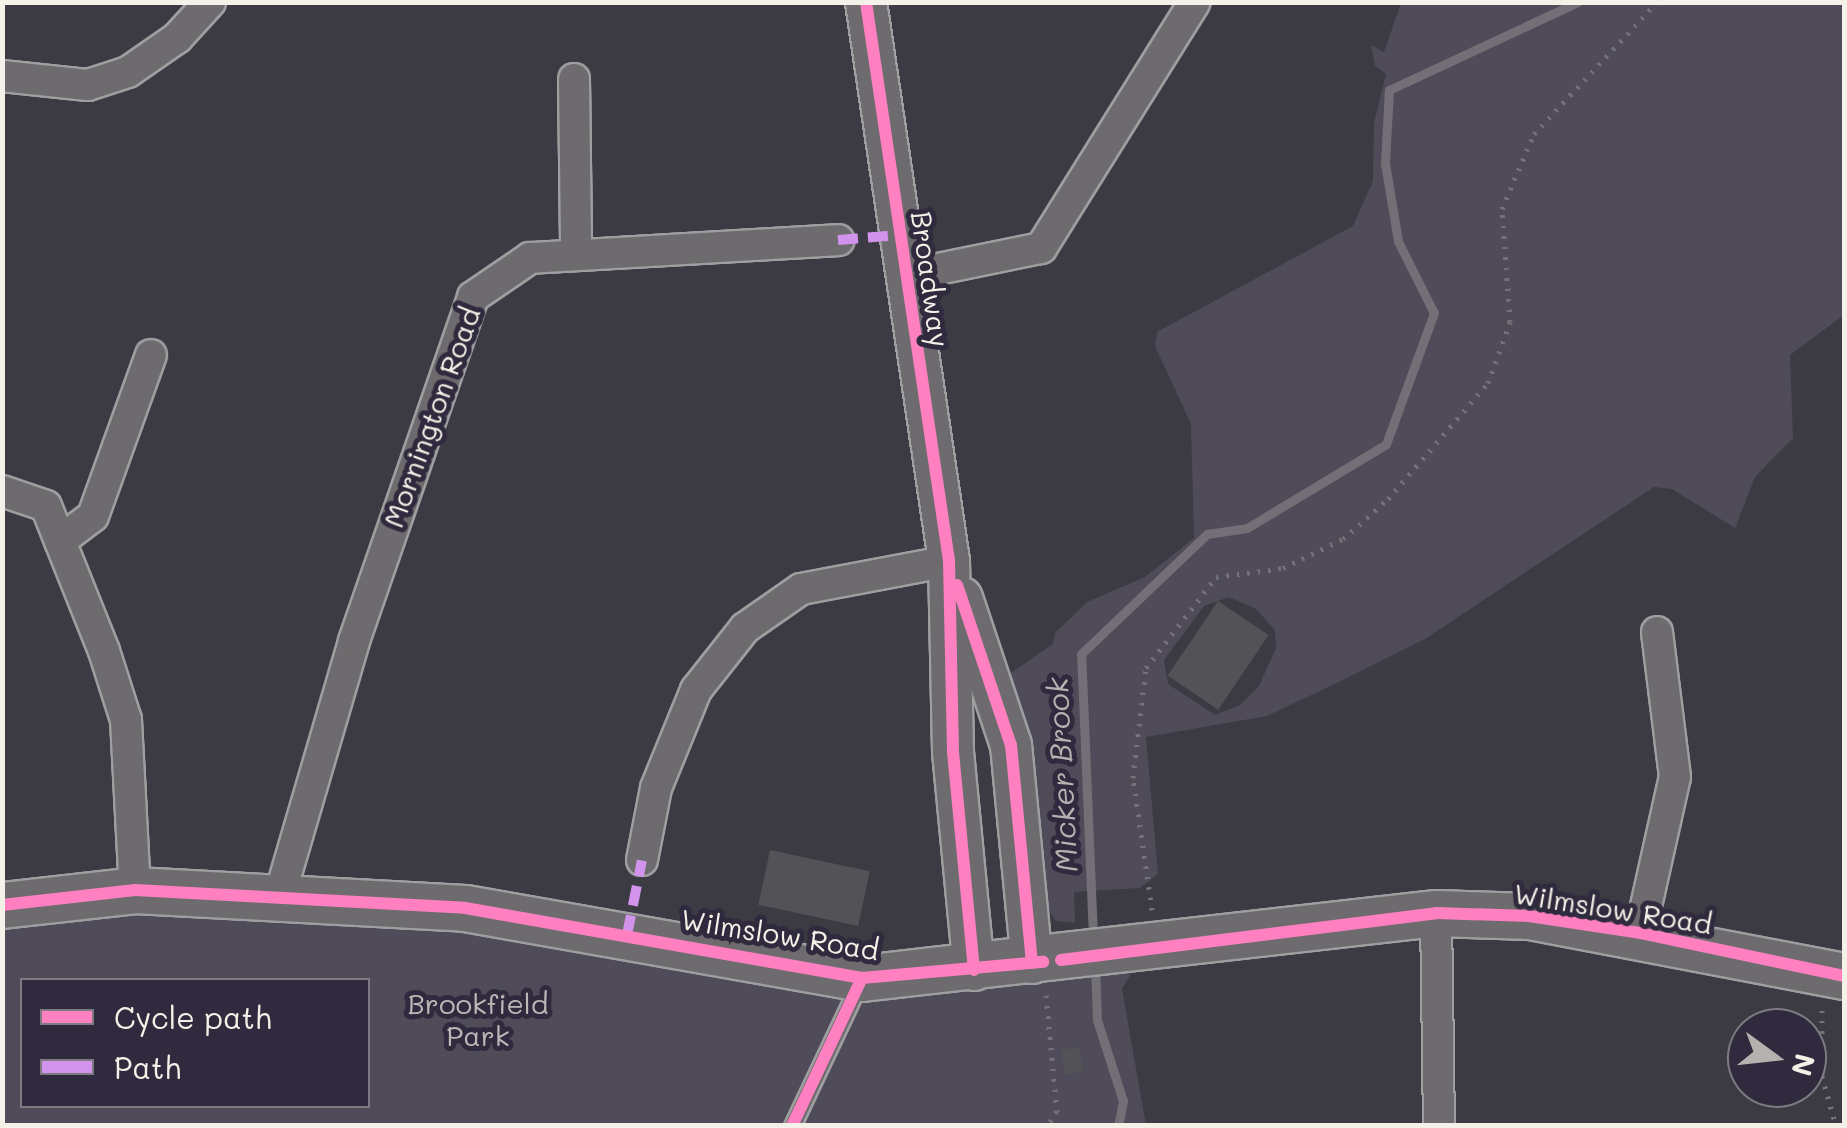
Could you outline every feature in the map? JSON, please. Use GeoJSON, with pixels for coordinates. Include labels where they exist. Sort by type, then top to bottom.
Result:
{"type":"FeatureCollection","features":[{"type":"Feature","properties":{"kind":"main road","name":"Wilmslow Road"},"geometry":{"type":"LineString","coordinates":[[2,905],[136,890],[465,908],[862,978],[1046,962],[1436,913],[1529,916],[1640,933],[1834,974]]}},
{"type":"Feature","properties":{"kind":"street"},"geometry":{"type":"LineString","coordinates":[[2,76],[88,85],[128,72],[177,38],[210,2]]}},
{"type":"Feature","properties":{"kind":"street","name":"Broadway"},"geometry":{"type":"LineString","coordinates":[[866,2],[949,562],[953,752],[974,970]]}},
{"type":"Feature","properties":{"kind":"street"},"geometry":{"type":"LineString","coordinates":[[904,276],[1041,248],[1195,2]]}},
{"type":"Feature","properties":{"kind":"street"},"geometry":{"type":"LineString","coordinates":[[574,79],[576,255]]}},
{"type":"Feature","properties":{"kind":"street","name":"Mornington Road"},"geometry":{"type":"LineString","coordinates":[[279,898],[354,640],[473,296],[530,258],[838,240]]}},
{"type":"Feature","properties":{"kind":"street"},"geometry":{"type":"LineString","coordinates":[[60,540],[93,516],[151,356]]}},
{"type":"Feature","properties":{"kind":"street"},"geometry":{"type":"LineString","coordinates":[[2,490],[46,506],[126,720],[136,890]]}},
{"type":"Feature","properties":{"kind":"street"},"geometry":{"type":"LineString","coordinates":[[642,860],[656,788],[696,690],[745,628],[801,589],[949,562]]}},
{"type":"Feature","properties":{"kind":"street","name":"Broadway"},"geometry":{"type":"LineString","coordinates":[[949,562],[1010,744],[1046,962]]}},
{"type":"Feature","properties":{"kind":"street"},"geometry":{"type":"LineString","coordinates":[[1640,933],[1675,777],[1657,632]]}},
{"type":"Feature","properties":{"kind":"street"},"geometry":{"type":"LineString","coordinates":[[1436,913],[1439,1126]]}},
{"type":"Feature","properties":{"kind":"lane"},"geometry":{"type":"LineString","coordinates":[[792,1126],[862,978]]}},
{"type":"Feature","properties":{"kind":"path"},"geometry":{"type":"LineString","coordinates":[[1152,949],[1133,778],[1146,668],[1216,577],[1283,568],[1342,539],[1388,500],[1488,384],[1510,322],[1502,210],[1534,134],[1657,2]]}},
{"type":"Feature","properties":{"kind":"path"},"geometry":{"type":"LineString","coordinates":[[1046,962],[1057,1110],[1047,1126]]}},
{"type":"Feature","properties":{"kind":"path"},"geometry":{"type":"LineString","coordinates":[[1834,974],[1822,1076],[1836,1126]]}},
{"type":"Feature","properties":{"kind":"green space"},"geometry":{"type":"Polygon","coordinates":[[[1401,3],[1844,3],[1844,315],[1790,355],[1793,438],[1755,477],[1735,528],[1672,489],[1654,487],[1425,639],[1335,684],[1267,716],[1146,737],[1158,874],[1140,888],[1074,892],[1075,923],[1056,921],[1045,905],[1008,675],[1053,644],[1055,633],[1087,602],[1145,577],[1194,538],[1191,424],[1155,346],[1157,332],[1353,226],[1373,181],[1374,123],[1386,74],[1375,66],[1371,45],[1384,52],[1401,3]],[[1229,597],[1204,606],[1164,660],[1168,684],[1215,715],[1240,705],[1259,686],[1276,648],[1275,630],[1256,609],[1229,597]]]}},
{"type":"Feature","properties":{"kind":"green space","name":"Brookfield Park"},"geometry":{"type":"Polygon","coordinates":[[[135,890],[862,978],[1145,950],[1122,989],[1146,1125],[3,1126],[3,912],[135,890]]]}},
{"type":"Feature","properties":{"kind":"building"},"geometry":{"type":"Polygon","coordinates":[[[1218,601],[1269,635],[1218,710],[1168,676],[1218,601]]]}},
{"type":"Feature","properties":{"kind":"building"},"geometry":{"type":"Polygon","coordinates":[[[770,850],[870,871],[858,926],[758,905],[770,850]]]}},
{"type":"Feature","properties":{"kind":"building"},"geometry":{"type":"Polygon","coordinates":[[[1079,1047],[1083,1072],[1065,1075],[1061,1050],[1079,1047]]]}},
{"type":"Feature","properties":{"kind":"waterway","name":"Micker Brook"},"geometry":{"type":"LineString","coordinates":[[1093,937],[1081,654],[1207,534],[1247,528],[1386,444],[1434,313],[1398,241],[1385,163],[1389,90],[1578,2]]}},
{"type":"Feature","properties":{"kind":"waterway","name":"Micker Brook"},"geometry":{"type":"LineString","coordinates":[[1095,963],[1097,1020],[1123,1101],[1118,1126]]}},
{"type":"Feature","properties":{"kind":"marked path"},"geometry":{"type":"LineString","coordinates":[[838,240],[899,235]]}},
{"type":"Feature","properties":{"kind":"marked path"},"geometry":{"type":"LineString","coordinates":[[627,935],[642,860]]}},
{"type":"Feature","properties":{"kind":"cycle path"},"geometry":{"type":"LineString","coordinates":[[866,2],[949,561],[953,752],[974,970]]}},
{"type":"Feature","properties":{"kind":"cycle path"},"geometry":{"type":"LineString","coordinates":[[957,585],[1011,745],[1032,963]]}},
{"type":"Feature","properties":{"kind":"cycle path"},"geometry":{"type":"LineString","coordinates":[[2,905],[135,890],[465,908],[862,978],[1043,962]]}},
{"type":"Feature","properties":{"kind":"cycle path"},"geometry":{"type":"LineString","coordinates":[[1061,960],[1436,913],[1529,916],[1640,933],[1844,976]]}},
{"type":"Feature","properties":{"kind":"cycle path"},"geometry":{"type":"LineString","coordinates":[[792,1126],[862,978]]}}]}
